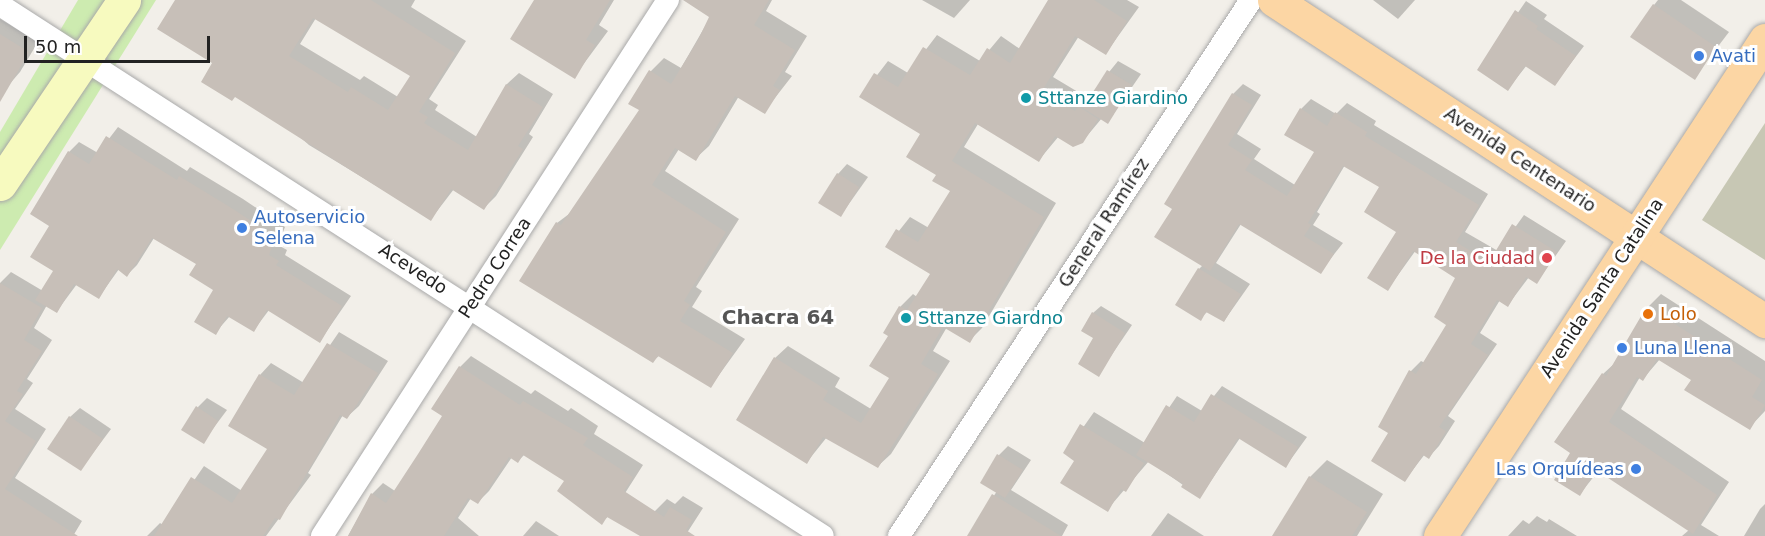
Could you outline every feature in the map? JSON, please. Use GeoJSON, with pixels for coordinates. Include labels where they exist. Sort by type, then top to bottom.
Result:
{"type":"FeatureCollection","features":[{"type":"Feature","properties":{"kind":"main road"},"geometry":{"type":"LineString","coordinates":[[4,182],[124,0]]}},
{"type":"Feature","properties":{"kind":"main road","name":"Avenida Centenario"},"geometry":{"type":"LineString","coordinates":[[1274,0],[1765,321]]}},
{"type":"Feature","properties":{"kind":"main road","name":"Avenida Santa Catalina"},"geometry":{"type":"LineString","coordinates":[[1440,536],[1765,40]]}},
{"type":"Feature","properties":{"kind":"street","name":"Pedro Correa"},"geometry":{"type":"LineString","coordinates":[[322,536],[668,0]]}},
{"type":"Feature","properties":{"kind":"street","name":"General Ramírez"},"geometry":{"type":"LineString","coordinates":[[899,536],[1251,0]]}},
{"type":"Feature","properties":{"kind":"street","name":"Acevedo"},"geometry":{"type":"LineString","coordinates":[[0,5],[471,306],[823,536]]}},
{"type":"Feature","properties":{"kind":"shaded area"},"geometry":{"type":"Polygon","coordinates":[[[1765,123],[1765,260],[1702,220],[1765,123]]]}},
{"type":"Feature","properties":{"kind":"green space"},"geometry":{"type":"Polygon","coordinates":[[[78,0],[156,0],[0,250],[0,132],[78,0]]]}},
{"type":"Feature","properties":{"kind":"building"},"geometry":{"type":"Polygon","coordinates":[[[175,0],[371,0],[455,53],[419,112],[428,117],[424,123],[468,150],[506,84],[543,107],[518,146],[523,149],[484,210],[451,189],[431,221],[235,97],[232,101],[201,82],[212,63],[157,29],[175,0]],[[313,18],[289,56],[348,92],[351,87],[388,110],[410,76],[313,18]]]}},
{"type":"Feature","properties":{"kind":"building"},"geometry":{"type":"Polygon","coordinates":[[[534,0],[610,0],[586,40],[595,45],[575,79],[510,39],[534,0]]]}},
{"type":"Feature","properties":{"kind":"building"},"geometry":{"type":"Polygon","coordinates":[[[683,0],[769,0],[754,25],[795,50],[773,86],[780,90],[765,114],[735,96],[696,161],[675,148],[652,185],[726,232],[684,301],[690,305],[680,321],[733,353],[711,388],[658,356],[653,363],[519,281],[556,222],[561,225],[639,110],[628,104],[649,70],[671,84],[698,40],[709,17],[683,0]]]}},
{"type":"Feature","properties":{"kind":"building"},"geometry":{"type":"Polygon","coordinates":[[[1048,0],[1094,0],[1127,21],[1106,55],[1075,36],[1042,91],[1075,111],[1078,106],[1098,119],[1083,143],[1073,147],[1055,136],[1039,162],[975,123],[952,161],[1044,217],[970,343],[943,327],[921,364],[938,374],[878,468],[823,437],[807,464],[736,420],[774,357],[828,391],[823,400],[861,423],[889,378],[869,366],[888,336],[883,333],[899,306],[907,310],[930,274],[885,247],[896,229],[918,242],[950,191],[932,181],[936,175],[906,157],[920,134],[859,97],[874,73],[898,87],[923,47],[970,75],[987,48],[1010,63],[1048,0]]]}},
{"type":"Feature","properties":{"kind":"building"},"geometry":{"type":"Polygon","coordinates":[[[1653,4],[1716,47],[1695,80],[1630,37],[1653,4]]]}},
{"type":"Feature","properties":{"kind":"building"},"geometry":{"type":"Polygon","coordinates":[[[1515,10],[1538,26],[1536,29],[1576,56],[1555,86],[1525,66],[1508,91],[1477,70],[1515,10]]]}},
{"type":"Feature","properties":{"kind":"building"},"geometry":{"type":"Polygon","coordinates":[[[0,34],[29,52],[0,102],[0,34]]]}},
{"type":"Feature","properties":{"kind":"building"},"geometry":{"type":"Polygon","coordinates":[[[1107,70],[1132,85],[1108,124],[1083,108],[1107,70]]]}},
{"type":"Feature","properties":{"kind":"building"},"geometry":{"type":"Polygon","coordinates":[[[1232,93],[1252,105],[1228,145],[1252,160],[1245,170],[1287,196],[1314,152],[1284,135],[1300,108],[1327,126],[1335,112],[1367,132],[1365,136],[1479,205],[1456,242],[1489,262],[1512,224],[1557,252],[1537,284],[1526,277],[1508,307],[1497,300],[1471,344],[1488,355],[1439,427],[1446,431],[1429,459],[1423,455],[1405,482],[1371,461],[1388,433],[1378,427],[1409,370],[1416,374],[1446,325],[1434,317],[1455,278],[1413,251],[1388,291],[1367,278],[1396,232],[1364,212],[1379,187],[1343,166],[1308,223],[1311,225],[1304,236],[1334,254],[1321,274],[1239,224],[1210,271],[1154,237],[1172,209],[1164,204],[1232,93]]]}},
{"type":"Feature","properties":{"kind":"building"},"geometry":{"type":"Polygon","coordinates":[[[106,136],[177,180],[179,176],[275,237],[269,255],[279,261],[276,265],[342,306],[320,343],[267,310],[254,332],[227,316],[216,335],[194,322],[213,290],[189,275],[196,264],[152,238],[127,277],[117,269],[99,299],[74,284],[57,313],[35,300],[53,271],[30,257],[49,226],[30,214],[68,151],[89,164],[106,136]]]}},
{"type":"Feature","properties":{"kind":"building"},"geometry":{"type":"Polygon","coordinates":[[[837,173],[859,187],[841,217],[818,203],[837,173]]]}},
{"type":"Feature","properties":{"kind":"building"},"geometry":{"type":"Polygon","coordinates":[[[1198,268],[1241,294],[1224,322],[1206,312],[1201,321],[1175,305],[1198,268]]]}},
{"type":"Feature","properties":{"kind":"building"},"geometry":{"type":"Polygon","coordinates":[[[0,283],[42,308],[24,340],[42,351],[17,391],[23,394],[5,421],[36,441],[5,489],[78,536],[0,536],[0,283]]]}},
{"type":"Feature","properties":{"kind":"building"},"geometry":{"type":"Polygon","coordinates":[[[1647,306],[1762,380],[1752,397],[1765,405],[1750,430],[1684,390],[1691,380],[1657,359],[1643,381],[1637,377],[1609,422],[1717,495],[1693,534],[1596,470],[1580,496],[1554,480],[1570,453],[1554,442],[1602,373],[1606,376],[1647,306]]]}},
{"type":"Feature","properties":{"kind":"building"},"geometry":{"type":"Polygon","coordinates":[[[1092,312],[1125,333],[1099,377],[1078,364],[1093,338],[1081,331],[1092,312]]]}},
{"type":"Feature","properties":{"kind":"building"},"geometry":{"type":"Polygon","coordinates":[[[327,343],[378,373],[347,419],[340,415],[280,520],[275,518],[263,536],[154,536],[191,477],[232,503],[267,449],[228,426],[259,374],[294,395],[327,343]]]}},
{"type":"Feature","properties":{"kind":"building"},"geometry":{"type":"Polygon","coordinates":[[[459,366],[520,405],[523,401],[588,438],[583,445],[633,477],[624,491],[664,517],[670,507],[692,520],[686,530],[695,536],[640,536],[607,517],[602,525],[557,491],[564,481],[523,455],[518,463],[509,457],[478,504],[468,498],[444,536],[348,536],[371,493],[386,503],[418,454],[442,416],[431,409],[459,366]]]}},
{"type":"Feature","properties":{"kind":"building"},"geometry":{"type":"Polygon","coordinates":[[[1211,394],[1298,447],[1286,468],[1238,438],[1200,499],[1181,487],[1183,484],[1136,455],[1166,405],[1194,422],[1211,394]]]}},
{"type":"Feature","properties":{"kind":"building"},"geometry":{"type":"Polygon","coordinates":[[[196,406],[218,421],[204,444],[181,430],[196,406]]]}},
{"type":"Feature","properties":{"kind":"building"},"geometry":{"type":"Polygon","coordinates":[[[69,416],[103,439],[81,471],[47,449],[69,416]]]}},
{"type":"Feature","properties":{"kind":"building"},"geometry":{"type":"Polygon","coordinates":[[[1080,424],[1144,463],[1126,492],[1121,489],[1108,512],[1060,483],[1074,461],[1063,453],[1080,424]]]}},
{"type":"Feature","properties":{"kind":"building"},"geometry":{"type":"Polygon","coordinates":[[[997,454],[1023,470],[1005,498],[980,483],[997,454]]]}},
{"type":"Feature","properties":{"kind":"building"},"geometry":{"type":"Polygon","coordinates":[[[1309,476],[1367,512],[1352,536],[1272,536],[1309,476]]]}},
{"type":"Feature","properties":{"kind":"building"},"geometry":{"type":"Polygon","coordinates":[[[992,494],[1061,536],[967,536],[992,494]]]}},
{"type":"Feature","properties":{"kind":"place","name":"Avati"},"geometry":{"type":"Point","coordinates":[1699,56]}},
{"type":"Feature","properties":{"kind":"place","name":"Sttanze Giardino"},"geometry":{"type":"Point","coordinates":[1026,98]}},
{"type":"Feature","properties":{"kind":"place","name":"Autoservicio Selena"},"geometry":{"type":"Point","coordinates":[242,228]}},
{"type":"Feature","properties":{"kind":"place","name":"De la Ciudad"},"geometry":{"type":"Point","coordinates":[1547,258]}},
{"type":"Feature","properties":{"kind":"place","name":"Lolo"},"geometry":{"type":"Point","coordinates":[1648,314]}},
{"type":"Feature","properties":{"kind":"place","name":"Sttanze Giardno"},"geometry":{"type":"Point","coordinates":[906,318]}},
{"type":"Feature","properties":{"kind":"place","name":"Luna Llena"},"geometry":{"type":"Point","coordinates":[1622,348]}},
{"type":"Feature","properties":{"kind":"place","name":"Las Orquídeas"},"geometry":{"type":"Point","coordinates":[1636,469]}},
{"type":"Feature","properties":{"kind":"district","name":"Chacra 64"},"geometry":{"type":"Point","coordinates":[778,317]}}]}
